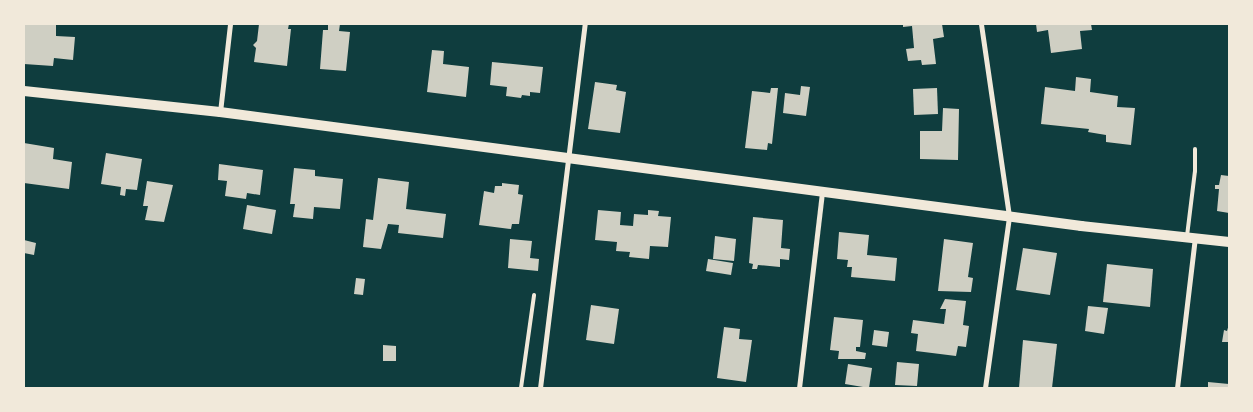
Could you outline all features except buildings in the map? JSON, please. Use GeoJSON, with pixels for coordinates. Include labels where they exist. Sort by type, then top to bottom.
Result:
{"type":"FeatureCollection","features":[{"type":"Feature","properties":{"kind":"main road"},"geometry":{"type":"LineString","coordinates":[[24,91],[220,112],[1009,217],[1229,242]]}},
{"type":"Feature","properties":{"kind":"street"},"geometry":{"type":"LineString","coordinates":[[220,112],[230,24]]}},
{"type":"Feature","properties":{"kind":"street"},"geometry":{"type":"LineString","coordinates":[[540,388],[586,24]]}},
{"type":"Feature","properties":{"kind":"street"},"geometry":{"type":"LineString","coordinates":[[981,24],[1009,217],[985,388]]}},
{"type":"Feature","properties":{"kind":"street"},"geometry":{"type":"LineString","coordinates":[[799,388],[822,192]]}},
{"type":"Feature","properties":{"kind":"street"},"geometry":{"type":"LineString","coordinates":[[1177,388],[1191,238]]}},
{"type":"Feature","properties":{"kind":"lane"},"geometry":{"type":"LineString","coordinates":[[1191,238],[1195,171],[1194,149]]}},
{"type":"Feature","properties":{"kind":"lane"},"geometry":{"type":"LineString","coordinates":[[521,388],[534,295]]}}]}
